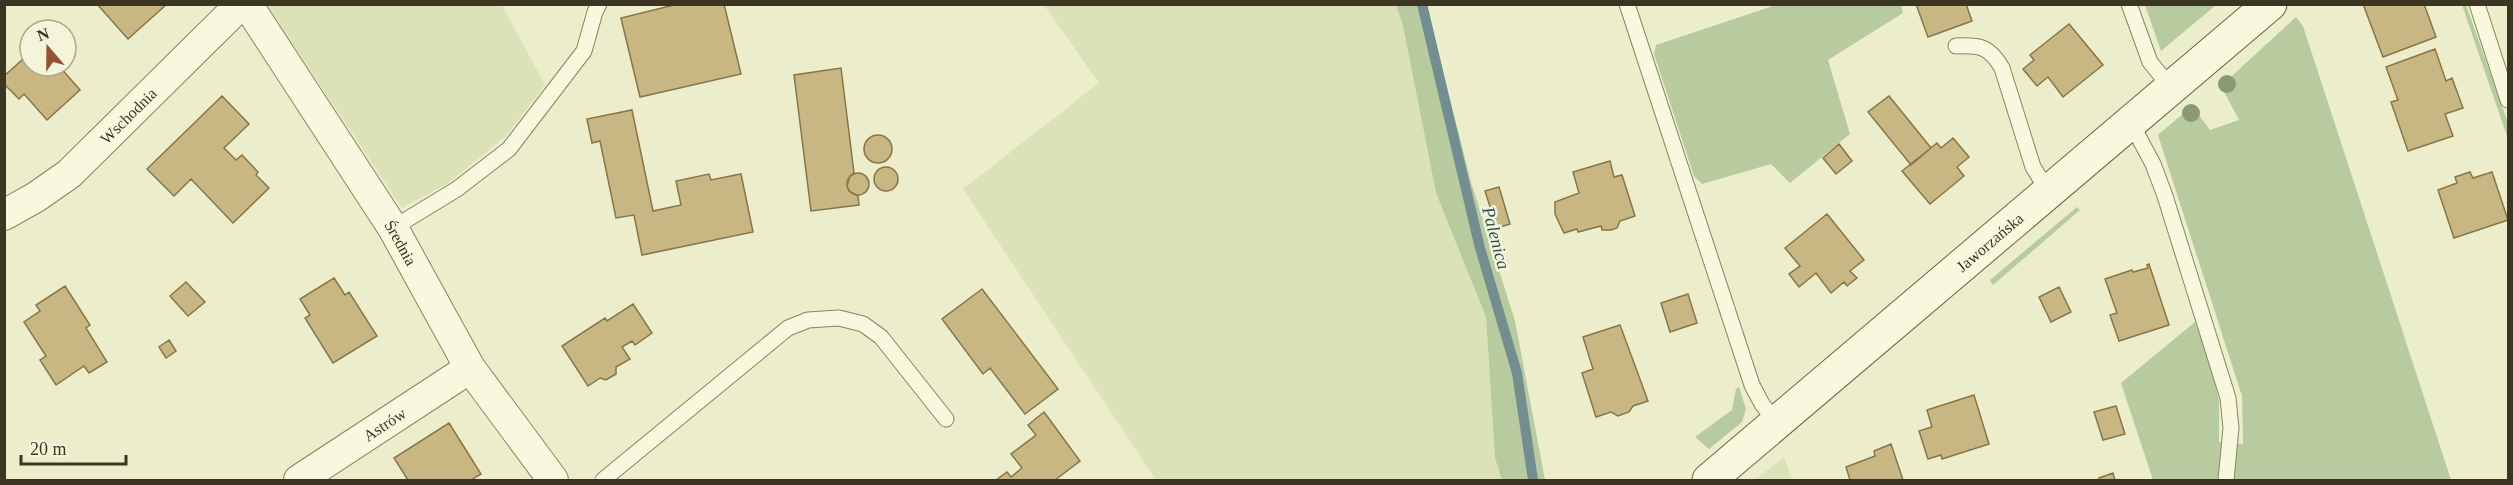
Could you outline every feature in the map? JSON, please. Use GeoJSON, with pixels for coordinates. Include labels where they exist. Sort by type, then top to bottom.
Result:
{"type":"FeatureCollection","features":[{"type":"Feature","properties":{"kind":"street","name":"Wschodnia"},"geometry":{"type":"LineString","coordinates":[[4,214],[36,197],[69,174],[242,4]]}},
{"type":"Feature","properties":{"kind":"street","name":"Średnia"},"geometry":{"type":"LineString","coordinates":[[247,4],[393,228],[470,368],[552,480]]}},
{"type":"Feature","properties":{"kind":"street","name":"Jaworzańska"},"geometry":{"type":"LineString","coordinates":[[1709,480],[2270,4]]}},
{"type":"Feature","properties":{"kind":"street","name":"Astrów"},"geometry":{"type":"LineString","coordinates":[[299,480],[470,368]]}},
{"type":"Feature","properties":{"kind":"lane"},"geometry":{"type":"LineString","coordinates":[[393,228],[457,189],[508,149],[585,51],[599,4]]}},
{"type":"Feature","properties":{"kind":"lane"},"geometry":{"type":"LineString","coordinates":[[1628,4],[1752,386],[1761,404],[1777,424]]}},
{"type":"Feature","properties":{"kind":"lane"},"geometry":{"type":"LineString","coordinates":[[2129,4],[2150,62],[2171,88]]}},
{"type":"Feature","properties":{"kind":"lane"},"geometry":{"type":"LineString","coordinates":[[2477,4],[2508,100]]}},
{"type":"Feature","properties":{"kind":"lane"},"geometry":{"type":"LineString","coordinates":[[1956,46],[1983,48],[1994,55],[2002,68],[2034,167],[2048,191]]}},
{"type":"Feature","properties":{"kind":"lane"},"geometry":{"type":"LineString","coordinates":[[2130,121],[2153,164],[2165,196],[2228,398],[2231,428],[2226,480]]}},
{"type":"Feature","properties":{"kind":"lane"},"geometry":{"type":"LineString","coordinates":[[603,480],[788,328],[808,320],[839,318],[862,324],[881,337],[946,419]]}},
{"type":"Feature","properties":{"kind":"green space"},"geometry":{"type":"Polygon","coordinates":[[[2145,4],[2216,5],[2161,51],[2145,4]]]}},
{"type":"Feature","properties":{"kind":"green space"},"geometry":{"type":"Polygon","coordinates":[[[267,5],[502,5],[545,85],[506,136],[448,183],[402,208],[267,5]]]}},
{"type":"Feature","properties":{"kind":"green space"},"geometry":{"type":"Polygon","coordinates":[[[1044,5],[1396,5],[1403,26],[1436,193],[1486,317],[1495,458],[1502,480],[1156,480],[963,189],[1099,83],[1044,5]]]}},
{"type":"Feature","properties":{"kind":"green space"},"geometry":{"type":"Polygon","coordinates":[[[1396,5],[1426,5],[1471,182],[1515,321],[1545,480],[1502,480],[1495,458],[1486,317],[1436,193],[1403,26],[1396,5]]]}},
{"type":"Feature","properties":{"kind":"green space"},"geometry":{"type":"Polygon","coordinates":[[[1776,5],[1901,5],[1903,13],[1828,60],[1850,134],[1790,183],[1771,164],[1702,184],[1694,176],[1654,54],[1656,45],[1776,5]]]}},
{"type":"Feature","properties":{"kind":"green space"},"geometry":{"type":"Polygon","coordinates":[[[2462,5],[2466,5],[2508,123],[2508,139],[2462,5]]]}},
{"type":"Feature","properties":{"kind":"green space"},"geometry":{"type":"Polygon","coordinates":[[[2296,17],[2303,26],[2451,480],[2153,480],[2121,383],[2195,322],[2210,363],[2219,401],[2219,442],[2243,444],[2242,396],[2158,135],[2192,106],[2210,130],[2239,120],[2221,86],[2296,17]]]}},
{"type":"Feature","properties":{"kind":"green space"},"geometry":{"type":"Polygon","coordinates":[[[2077,207],[2080,210],[1993,285],[1990,280],[2077,207]]]}},
{"type":"Feature","properties":{"kind":"green space"},"geometry":{"type":"Polygon","coordinates":[[[1739,387],[1746,409],[1742,422],[1709,449],[1695,437],[1732,410],[1736,389],[1739,387]]]}},
{"type":"Feature","properties":{"kind":"green space"},"geometry":{"type":"Polygon","coordinates":[[[1784,457],[1792,480],[1755,480],[1784,457]]]}},
{"type":"Feature","properties":{"kind":"building"},"geometry":{"type":"Polygon","coordinates":[[[97,4],[167,4],[128,39],[97,4]]]}},
{"type":"Feature","properties":{"kind":"building"},"geometry":{"type":"Polygon","coordinates":[[[678,4],[724,4],[741,74],[640,97],[621,18],[678,4]]]}},
{"type":"Feature","properties":{"kind":"building"},"geometry":{"type":"Polygon","coordinates":[[[1916,4],[1966,4],[1972,21],[1928,37],[1916,4]]]}},
{"type":"Feature","properties":{"kind":"building"},"geometry":{"type":"Polygon","coordinates":[[[2363,4],[2424,4],[2436,37],[2383,57],[2363,4]]]}},
{"type":"Feature","properties":{"kind":"building"},"geometry":{"type":"Polygon","coordinates":[[[2069,24],[2103,65],[2063,97],[2048,77],[2037,86],[2023,69],[2034,60],[2030,55],[2069,24]]]}},
{"type":"Feature","properties":{"kind":"building"},"geometry":{"type":"Polygon","coordinates":[[[2435,49],[2446,81],[2452,78],[2463,108],[2445,114],[2453,136],[2408,151],[2391,102],[2398,100],[2386,67],[2435,49]]]}},
{"type":"Feature","properties":{"kind":"building"},"geometry":{"type":"Polygon","coordinates":[[[18,64],[18,78],[70,78],[80,90],[47,120],[24,94],[19,99],[4,84],[4,76],[18,64]]]}},
{"type":"Feature","properties":{"kind":"building"},"geometry":{"type":"Polygon","coordinates":[[[841,68],[854,173],[850,176],[847,186],[849,191],[858,196],[859,205],[811,211],[794,75],[841,68]]]}},
{"type":"Feature","properties":{"kind":"building"},"geometry":{"type":"Polygon","coordinates":[[[222,96],[249,124],[224,148],[236,160],[242,155],[258,172],[256,175],[269,188],[233,223],[191,179],[174,196],[147,169],[222,96]]]}},
{"type":"Feature","properties":{"kind":"building"},"geometry":{"type":"Polygon","coordinates":[[[1889,96],[1931,148],[1911,165],[1868,112],[1889,96]]]}},
{"type":"Feature","properties":{"kind":"building"},"geometry":{"type":"Polygon","coordinates":[[[632,110],[653,211],[681,205],[676,181],[709,174],[711,180],[741,174],[753,232],[642,255],[634,215],[616,218],[600,141],[592,143],[587,119],[632,110]]]}},
{"type":"Feature","properties":{"kind":"building"},"geometry":{"type":"Polygon","coordinates":[[[878,135],[888,139],[892,149],[888,159],[878,163],[868,159],[864,149],[868,139],[878,135]]]}},
{"type":"Feature","properties":{"kind":"building"},"geometry":{"type":"Polygon","coordinates":[[[1953,138],[1969,157],[1957,167],[1964,176],[1930,204],[1902,171],[1937,143],[1941,148],[1953,138]]]}},
{"type":"Feature","properties":{"kind":"building"},"geometry":{"type":"Polygon","coordinates":[[[1839,144],[1852,161],[1836,174],[1823,158],[1839,144]]]}},
{"type":"Feature","properties":{"kind":"building"},"geometry":{"type":"Polygon","coordinates":[[[1610,161],[1614,177],[1622,175],[1635,216],[1620,221],[1617,228],[1611,230],[1602,230],[1601,226],[1564,233],[1555,214],[1555,202],[1579,193],[1573,172],[1610,161]]]}},
{"type":"Feature","properties":{"kind":"building"},"geometry":{"type":"Polygon","coordinates":[[[886,167],[894,171],[898,179],[894,187],[886,191],[878,187],[874,179],[878,171],[886,167]]]}},
{"type":"Feature","properties":{"kind":"building"},"geometry":{"type":"Polygon","coordinates":[[[2470,172],[2473,178],[2492,172],[2508,220],[2454,238],[2438,190],[2457,183],[2455,177],[2470,172]]]}},
{"type":"Feature","properties":{"kind":"building"},"geometry":{"type":"Polygon","coordinates":[[[854,173],[862,173],[869,180],[869,188],[862,195],[854,195],[847,188],[847,180],[854,173]]]}},
{"type":"Feature","properties":{"kind":"building"},"geometry":{"type":"Polygon","coordinates":[[[1499,187],[1510,224],[1497,228],[1485,191],[1499,187]]]}},
{"type":"Feature","properties":{"kind":"building"},"geometry":{"type":"Polygon","coordinates":[[[1827,214],[1864,260],[1850,271],[1857,278],[1847,286],[1844,282],[1831,293],[1816,273],[1799,287],[1789,274],[1800,266],[1785,248],[1827,214]]]}},
{"type":"Feature","properties":{"kind":"building"},"geometry":{"type":"Polygon","coordinates":[[[2149,264],[2169,325],[2119,341],[2110,315],[2117,313],[2105,279],[2132,270],[2133,272],[2148,268],[2149,264]]]}},
{"type":"Feature","properties":{"kind":"building"},"geometry":{"type":"Polygon","coordinates":[[[334,278],[345,295],[349,292],[377,336],[333,363],[305,318],[310,315],[300,299],[334,278]]]}},
{"type":"Feature","properties":{"kind":"building"},"geometry":{"type":"Polygon","coordinates":[[[186,282],[205,302],[188,316],[170,296],[186,282]]]}},
{"type":"Feature","properties":{"kind":"building"},"geometry":{"type":"Polygon","coordinates":[[[65,286],[90,325],[86,328],[107,362],[89,373],[84,366],[56,385],[40,360],[46,356],[24,322],[40,311],[36,305],[65,286]]]}},
{"type":"Feature","properties":{"kind":"building"},"geometry":{"type":"Polygon","coordinates":[[[2059,287],[2071,312],[2051,322],[2039,297],[2059,287]]]}},
{"type":"Feature","properties":{"kind":"building"},"geometry":{"type":"Polygon","coordinates":[[[982,289],[1058,389],[1025,414],[990,368],[983,374],[942,319],[982,289]]]}},
{"type":"Feature","properties":{"kind":"building"},"geometry":{"type":"Polygon","coordinates":[[[1688,294],[1697,323],[1670,332],[1661,303],[1688,294]]]}},
{"type":"Feature","properties":{"kind":"building"},"geometry":{"type":"Polygon","coordinates":[[[633,304],[652,333],[635,345],[632,341],[622,347],[630,359],[616,367],[616,374],[606,380],[600,378],[588,386],[562,346],[605,318],[607,321],[633,304]]]}},
{"type":"Feature","properties":{"kind":"building"},"geometry":{"type":"Polygon","coordinates":[[[1620,325],[1648,401],[1633,406],[1629,412],[1618,416],[1611,412],[1596,417],[1582,373],[1593,369],[1583,337],[1620,325]]]}},
{"type":"Feature","properties":{"kind":"building"},"geometry":{"type":"Polygon","coordinates":[[[169,340],[176,351],[166,358],[159,347],[169,340]]]}},
{"type":"Feature","properties":{"kind":"building"},"geometry":{"type":"Polygon","coordinates":[[[1974,395],[1989,444],[1942,459],[1941,455],[1928,459],[1919,431],[1932,427],[1927,410],[1974,395]]]}},
{"type":"Feature","properties":{"kind":"building"},"geometry":{"type":"Polygon","coordinates":[[[2116,406],[2125,434],[2103,440],[2094,412],[2116,406]]]}},
{"type":"Feature","properties":{"kind":"building"},"geometry":{"type":"Polygon","coordinates":[[[1044,412],[1080,461],[1055,480],[996,480],[1007,472],[1011,477],[1022,468],[1011,454],[1036,435],[1028,425],[1044,412]]]}},
{"type":"Feature","properties":{"kind":"building"},"geometry":{"type":"Polygon","coordinates":[[[449,423],[481,474],[471,480],[408,480],[394,458],[449,423]]]}},
{"type":"Feature","properties":{"kind":"building"},"geometry":{"type":"Polygon","coordinates":[[[1891,444],[1903,480],[1850,480],[1846,467],[1875,456],[1874,451],[1891,444]]]}},
{"type":"Feature","properties":{"kind":"building"},"geometry":{"type":"Polygon","coordinates":[[[2113,473],[2115,480],[2100,480],[2099,478],[2113,473]]]}},
{"type":"Feature","properties":{"kind":"waterway","name":"Palenica"},"geometry":{"type":"LineString","coordinates":[[1422,4],[1480,248],[1517,373],[1533,480]]}}]}
